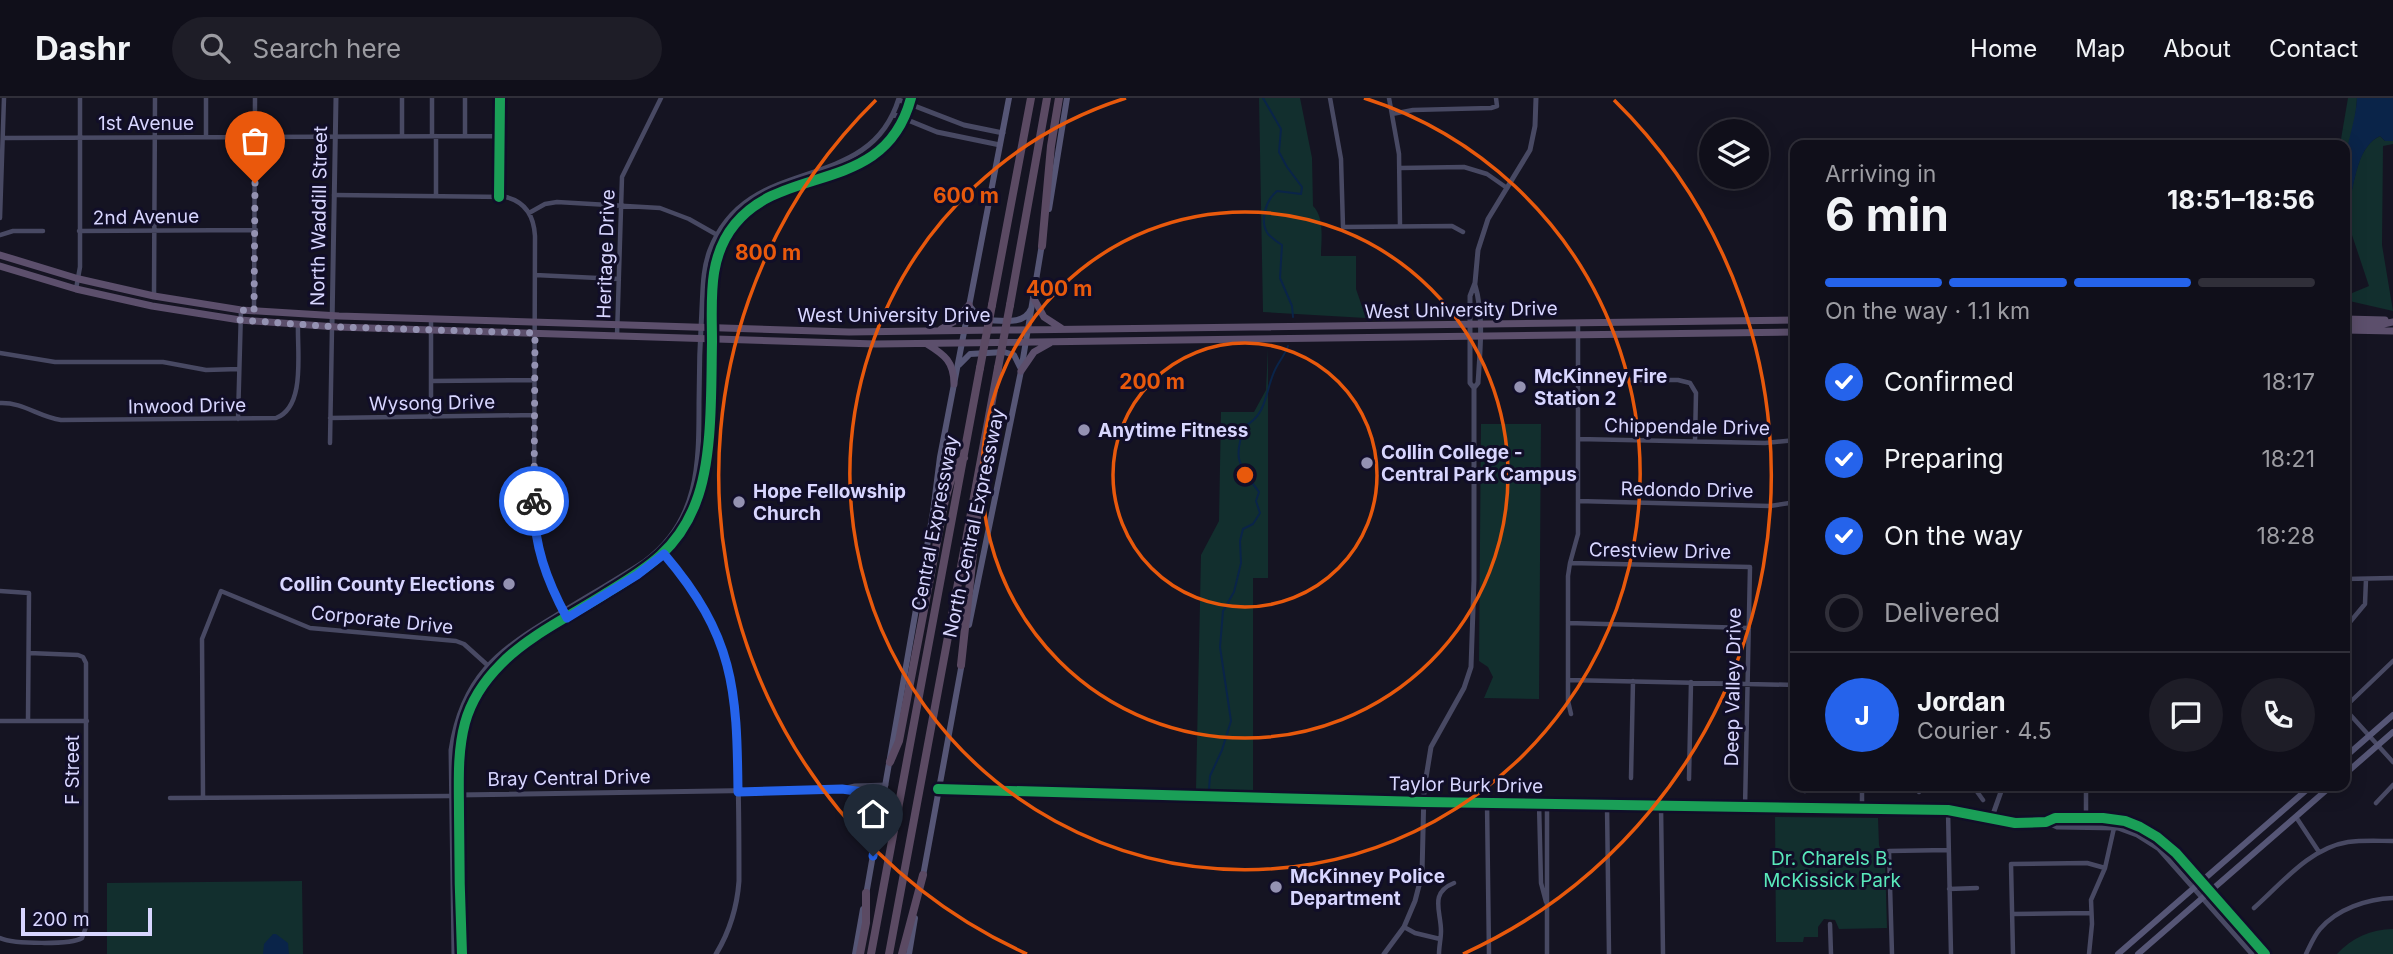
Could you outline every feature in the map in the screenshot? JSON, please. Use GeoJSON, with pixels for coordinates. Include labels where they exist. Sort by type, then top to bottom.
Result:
{"type":"FeatureCollection","features":[{"type":"Feature","properties":{"kind":"highway","name":"Central Expressway"},"geometry":{"type":"LineString","coordinates":[[871,954],[1031,98]]}},
{"type":"Feature","properties":{"kind":"highway","name":"Central Expressway"},"geometry":{"type":"LineString","coordinates":[[889,954],[1047,98]]}},
{"type":"Feature","properties":{"kind":"highway"},"geometry":{"type":"LineString","coordinates":[[1042,246],[1051,146],[1059,98]]}},
{"type":"Feature","properties":{"kind":"highway","name":"West University Drive"},"geometry":{"type":"LineString","coordinates":[[0,255],[79,279],[155,296],[241,310],[333,316],[849,332],[1790,320]]}},
{"type":"Feature","properties":{"kind":"highway","name":"West University Drive"},"geometry":{"type":"LineString","coordinates":[[0,266],[76,289],[152,306],[240,320],[431,330],[927,344],[1790,332]]}},
{"type":"Feature","properties":{"kind":"highway"},"geometry":{"type":"LineString","coordinates":[[1034,299],[1044,317],[1065,329]]}},
{"type":"Feature","properties":{"kind":"highway"},"geometry":{"type":"LineString","coordinates":[[934,332],[951,325],[968,305]]}},
{"type":"Feature","properties":{"kind":"highway"},"geometry":{"type":"LineString","coordinates":[[2350,322],[2393,321]]}},
{"type":"Feature","properties":{"kind":"highway"},"geometry":{"type":"LineString","coordinates":[[1134,329],[1134,341]]}},
{"type":"Feature","properties":{"kind":"highway"},"geometry":{"type":"LineString","coordinates":[[2350,330],[2393,331]]}},
{"type":"Feature","properties":{"kind":"highway"},"geometry":{"type":"LineString","coordinates":[[1021,371],[1034,352],[1054,341]]}},
{"type":"Feature","properties":{"kind":"highway"},"geometry":{"type":"LineString","coordinates":[[927,344],[949,360],[954,384]]}},
{"type":"Feature","properties":{"kind":"highway"},"geometry":{"type":"LineString","coordinates":[[961,665],[987,429]]}},
{"type":"Feature","properties":{"kind":"highway"},"geometry":{"type":"LineString","coordinates":[[890,762],[899,741],[945,500],[954,466],[964,458]]}},
{"type":"Feature","properties":{"kind":"highway"},"geometry":{"type":"LineString","coordinates":[[902,954],[923,875]]}},
{"type":"Feature","properties":{"kind":"highway"},"geometry":{"type":"LineString","coordinates":[[860,954],[866,923],[866,893]]}},
{"type":"Feature","properties":{"kind":"main road","name":"North Central Expressway"},"geometry":{"type":"LineString","coordinates":[[855,954],[961,343],[1009,98]]}},
{"type":"Feature","properties":{"kind":"main road","name":"North Central Expressway"},"geometry":{"type":"LineString","coordinates":[[909,954],[961,665],[1027,342],[1067,98]]}},
{"type":"Feature","properties":{"kind":"main road"},"geometry":{"type":"LineString","coordinates":[[968,305],[982,320],[1017,321],[1027,317],[1034,299]]}},
{"type":"Feature","properties":{"kind":"main road"},"geometry":{"type":"LineString","coordinates":[[956,371],[964,357],[970,354],[1004,352],[1014,355],[1021,371]]}},
{"type":"Feature","properties":{"kind":"main road"},"geometry":{"type":"LineString","coordinates":[[2350,753],[2393,715]]}},
{"type":"Feature","properties":{"kind":"main road"},"geometry":{"type":"LineString","coordinates":[[2350,770],[2393,732]]}},
{"type":"Feature","properties":{"kind":"main road"},"geometry":{"type":"LineString","coordinates":[[2118,954],[2305,791]]}},
{"type":"Feature","properties":{"kind":"main road"},"geometry":{"type":"LineString","coordinates":[[2138,954],[2325,791]]}},
{"type":"Feature","properties":{"kind":"street"},"geometry":{"type":"LineString","coordinates":[[0,218],[4,98]]}},
{"type":"Feature","properties":{"kind":"street"},"geometry":{"type":"LineString","coordinates":[[76,289],[79,279],[80,98]]}},
{"type":"Feature","properties":{"kind":"street"},"geometry":{"type":"LineString","coordinates":[[152,306],[155,296],[155,98]]}},
{"type":"Feature","properties":{"kind":"street"},"geometry":{"type":"LineString","coordinates":[[206,98],[206,137]]}},
{"type":"Feature","properties":{"kind":"street"},"geometry":{"type":"LineString","coordinates":[[254,311],[255,98]]}},
{"type":"Feature","properties":{"kind":"street","name":"North Waddill Street"},"geometry":{"type":"LineString","coordinates":[[330,443],[336,98]]}},
{"type":"Feature","properties":{"kind":"street"},"geometry":{"type":"LineString","coordinates":[[402,98],[402,136]]}},
{"type":"Feature","properties":{"kind":"street"},"geometry":{"type":"LineString","coordinates":[[432,98],[436,196]]}},
{"type":"Feature","properties":{"kind":"street"},"geometry":{"type":"LineString","coordinates":[[465,98],[465,136]]}},
{"type":"Feature","properties":{"kind":"street"},"geometry":{"type":"LineString","coordinates":[[499,197],[500,98]]}},
{"type":"Feature","properties":{"kind":"street","name":"Heritage Drive"},"geometry":{"type":"LineString","coordinates":[[617,335],[621,183],[626,166],[661,98]]}},
{"type":"Feature","properties":{"kind":"street"},"geometry":{"type":"LineString","coordinates":[[1330,98],[1341,159],[1343,227],[1452,226],[1463,232]]}},
{"type":"Feature","properties":{"kind":"street"},"geometry":{"type":"LineString","coordinates":[[1389,98],[1399,154],[1400,226]]}},
{"type":"Feature","properties":{"kind":"street"},"geometry":{"type":"LineString","coordinates":[[1392,114],[1413,110],[1497,106],[1496,98]]}},
{"type":"Feature","properties":{"kind":"street"},"geometry":{"type":"LineString","coordinates":[[1384,954],[1404,927],[1422,874],[1426,767],[1431,747],[1464,688],[1471,667],[1474,388],[1478,383],[1470,296],[1475,283],[1478,250],[1488,219],[1530,150],[1535,126],[1536,98]]}},
{"type":"Feature","properties":{"kind":"street"},"geometry":{"type":"LineString","coordinates":[[454,954],[450,796],[451,750],[458,719],[473,686],[488,665],[516,640],[662,552],[676,529],[694,488],[698,461],[700,338],[705,269],[717,234],[736,209],[760,191],[841,163],[860,153],[881,134],[899,99],[972,127],[1003,133]]}},
{"type":"Feature","properties":{"kind":"street"},"geometry":{"type":"LineString","coordinates":[[462,954],[459,759],[465,722],[478,692],[494,671],[522,646],[637,575],[681,534],[692,515],[703,484],[710,398],[714,266],[724,239],[739,219],[764,199],[864,162],[883,146],[903,119],[910,101]]}},
{"type":"Feature","properties":{"kind":"street"},"geometry":{"type":"LineString","coordinates":[[893,114],[937,132],[1000,145]]}},
{"type":"Feature","properties":{"kind":"street"},"geometry":{"type":"LineString","coordinates":[[937,132],[942,117]]}},
{"type":"Feature","properties":{"kind":"street","name":"1st Avenue"},"geometry":{"type":"LineString","coordinates":[[3,138],[500,136]]}},
{"type":"Feature","properties":{"kind":"street"},"geometry":{"type":"LineString","coordinates":[[1400,168],[1464,167],[1487,174],[1507,188]]}},
{"type":"Feature","properties":{"kind":"street"},"geometry":{"type":"LineString","coordinates":[[334,195],[499,197],[519,201],[529,213],[536,236],[534,514],[537,544],[546,577],[567,618]]}},
{"type":"Feature","properties":{"kind":"street"},"geometry":{"type":"LineString","coordinates":[[529,213],[551,202],[660,208],[674,212],[724,239]]}},
{"type":"Feature","properties":{"kind":"street"},"geometry":{"type":"LineString","coordinates":[[0,235],[13,231],[43,230]]}},
{"type":"Feature","properties":{"kind":"street","name":"2nd Avenue"},"geometry":{"type":"LineString","coordinates":[[79,232],[256,230]]}},
{"type":"Feature","properties":{"kind":"street"},"geometry":{"type":"LineString","coordinates":[[535,275],[619,279]]}},
{"type":"Feature","properties":{"kind":"street"},"geometry":{"type":"LineString","coordinates":[[1475,283],[1479,297],[1480,326],[1475,336]]}},
{"type":"Feature","properties":{"kind":"street"},"geometry":{"type":"LineString","coordinates":[[238,419],[241,310]]}},
{"type":"Feature","properties":{"kind":"street"},"geometry":{"type":"LineString","coordinates":[[431,319],[431,417]]}},
{"type":"Feature","properties":{"kind":"street"},"geometry":{"type":"LineString","coordinates":[[1571,714],[1568,701],[1568,623],[1570,563],[1577,540],[1578,324]]}},
{"type":"Feature","properties":{"kind":"street","name":"Inwood Drive"},"geometry":{"type":"LineString","coordinates":[[0,403],[16,404],[48,418],[61,420],[276,418],[285,414],[295,397],[298,325]]}},
{"type":"Feature","properties":{"kind":"street"},"geometry":{"type":"LineString","coordinates":[[0,353],[55,362],[163,362],[206,370],[239,369]]}},
{"type":"Feature","properties":{"kind":"street"},"geometry":{"type":"LineString","coordinates":[[700,366],[703,394],[710,398]]}},
{"type":"Feature","properties":{"kind":"street"},"geometry":{"type":"LineString","coordinates":[[432,381],[535,380]]}},
{"type":"Feature","properties":{"kind":"street"},"geometry":{"type":"LineString","coordinates":[[1578,380],[1678,380],[1690,383],[1696,393],[1695,442]]}},
{"type":"Feature","properties":{"kind":"street","name":"Wysong Drive"},"geometry":{"type":"LineString","coordinates":[[330,418],[535,415]]}},
{"type":"Feature","properties":{"kind":"street","name":"Chippendale Drive"},"geometry":{"type":"LineString","coordinates":[[1578,439],[1765,443],[1790,441]]}},
{"type":"Feature","properties":{"kind":"street"},"geometry":{"type":"LineString","coordinates":[[698,461],[706,461]]}},
{"type":"Feature","properties":{"kind":"street","name":"Redondo Drive"},"geometry":{"type":"LineString","coordinates":[[1578,501],[1770,506],[1790,503]]}},
{"type":"Feature","properties":{"kind":"street"},"geometry":{"type":"LineString","coordinates":[[662,552],[704,607],[725,654],[737,715],[738,893],[730,926],[716,954]]}},
{"type":"Feature","properties":{"kind":"street","name":"Crestview Drive"},"geometry":{"type":"LineString","coordinates":[[1570,563],[1750,567]]}},
{"type":"Feature","properties":{"kind":"street","name":"Deep Valley Drive"},"geometry":{"type":"LineString","coordinates":[[1745,808],[1750,567]]}},
{"type":"Feature","properties":{"kind":"street"},"geometry":{"type":"LineString","coordinates":[[2350,579],[2393,578]]}},
{"type":"Feature","properties":{"kind":"street"},"geometry":{"type":"LineString","coordinates":[[2350,622],[2365,604],[2366,579]]}},
{"type":"Feature","properties":{"kind":"street"},"geometry":{"type":"LineString","coordinates":[[0,591],[29,593],[29,720]]}},
{"type":"Feature","properties":{"kind":"street","name":"Corporate Drive"},"geometry":{"type":"LineString","coordinates":[[203,797],[202,639],[221,592],[310,628],[456,641],[464,644],[494,671]]}},
{"type":"Feature","properties":{"kind":"street"},"geometry":{"type":"LineString","coordinates":[[1568,623],[1749,628]]}},
{"type":"Feature","properties":{"kind":"street","name":"F Street"},"geometry":{"type":"LineString","coordinates":[[0,938],[10,941],[75,942],[82,937],[86,928],[87,666],[83,657],[78,654],[29,653]]}},
{"type":"Feature","properties":{"kind":"street"},"geometry":{"type":"LineString","coordinates":[[2350,703],[2393,661]]}},
{"type":"Feature","properties":{"kind":"street"},"geometry":{"type":"LineString","coordinates":[[1568,680],[1790,685]]}},
{"type":"Feature","properties":{"kind":"street"},"geometry":{"type":"LineString","coordinates":[[1630,778],[1633,681]]}},
{"type":"Feature","properties":{"kind":"street"},"geometry":{"type":"LineString","coordinates":[[1689,779],[1691,682]]}},
{"type":"Feature","properties":{"kind":"street"},"geometry":{"type":"LineString","coordinates":[[2350,714],[2393,762]]}},
{"type":"Feature","properties":{"kind":"street"},"geometry":{"type":"LineString","coordinates":[[0,721],[87,721]]}},
{"type":"Feature","properties":{"kind":"street","name":"Bray Central Drive"},"geometry":{"type":"LineString","coordinates":[[842,789],[886,785]]}},
{"type":"Feature","properties":{"kind":"street"},"geometry":{"type":"LineString","coordinates":[[2376,803],[2393,785]]}},
{"type":"Feature","properties":{"kind":"street","name":"Bray Central Drive"},"geometry":{"type":"LineString","coordinates":[[170,798],[842,789],[884,795]]}},
{"type":"Feature","properties":{"kind":"street","name":"Taylor Burk Drive"},"geometry":{"type":"LineString","coordinates":[[939,789],[1424,802],[1948,810],[2015,823],[2046,822]]}},
{"type":"Feature","properties":{"kind":"street"},"geometry":{"type":"LineString","coordinates":[[1862,791],[1862,809]]}},
{"type":"Feature","properties":{"kind":"street"},"geometry":{"type":"LineString","coordinates":[[1977,791],[1983,800]]}},
{"type":"Feature","properties":{"kind":"street"},"geometry":{"type":"LineString","coordinates":[[1992,817],[2001,791]]}},
{"type":"Feature","properties":{"kind":"street"},"geometry":{"type":"LineString","coordinates":[[2086,791],[2086,818]]}},
{"type":"Feature","properties":{"kind":"street"},"geometry":{"type":"LineString","coordinates":[[1487,802],[1489,954]]}},
{"type":"Feature","properties":{"kind":"street"},"geometry":{"type":"LineString","coordinates":[[1539,803],[1541,883],[1546,903]]}},
{"type":"Feature","properties":{"kind":"street"},"geometry":{"type":"LineString","coordinates":[[1547,803],[1547,954]]}},
{"type":"Feature","properties":{"kind":"street"},"geometry":{"type":"LineString","coordinates":[[1606,805],[1609,954]]}},
{"type":"Feature","properties":{"kind":"street"},"geometry":{"type":"LineString","coordinates":[[1661,806],[1663,954]]}},
{"type":"Feature","properties":{"kind":"street"},"geometry":{"type":"LineString","coordinates":[[1948,810],[1951,954]]}},
{"type":"Feature","properties":{"kind":"street"},"geometry":{"type":"LineString","coordinates":[[2295,817],[2319,852]]}},
{"type":"Feature","properties":{"kind":"street"},"geometry":{"type":"LineString","coordinates":[[2046,822],[2055,818],[2116,819],[2157,836],[2202,882],[2265,954]]}},
{"type":"Feature","properties":{"kind":"street"},"geometry":{"type":"LineString","coordinates":[[2089,954],[2095,890],[2105,868],[2116,819]]}},
{"type":"Feature","properties":{"kind":"street"},"geometry":{"type":"LineString","coordinates":[[2046,822],[2057,827],[2127,830],[2151,842],[2252,954]]}},
{"type":"Feature","properties":{"kind":"street"},"geometry":{"type":"LineString","coordinates":[[2254,908],[2319,852],[2347,842],[2393,841]]}},
{"type":"Feature","properties":{"kind":"street"},"geometry":{"type":"LineString","coordinates":[[1892,954],[1889,852],[1948,850]]}},
{"type":"Feature","properties":{"kind":"street"},"geometry":{"type":"LineString","coordinates":[[2013,954],[2011,864],[2087,863],[2105,868]]}},
{"type":"Feature","properties":{"kind":"street"},"geometry":{"type":"LineString","coordinates":[[452,883],[460,883]]}},
{"type":"Feature","properties":{"kind":"street"},"geometry":{"type":"LineString","coordinates":[[1439,954],[1437,904],[1444,887],[1454,883]]}},
{"type":"Feature","properties":{"kind":"street"},"geometry":{"type":"LineString","coordinates":[[1949,889],[1977,888]]}},
{"type":"Feature","properties":{"kind":"street"},"geometry":{"type":"LineString","coordinates":[[2306,954],[2320,929],[2336,916],[2370,901],[2393,898]]}},
{"type":"Feature","properties":{"kind":"street"},"geometry":{"type":"LineString","coordinates":[[2012,914],[2091,913]]}},
{"type":"Feature","properties":{"kind":"street"},"geometry":{"type":"LineString","coordinates":[[1830,924],[1832,954]]}},
{"type":"Feature","properties":{"kind":"street"},"geometry":{"type":"LineString","coordinates":[[1404,927],[1415,933],[1440,939]]}},
{"type":"Feature","properties":{"kind":"green space"},"geometry":{"type":"Polygon","coordinates":[[[1259,98],[1300,98],[1312,158],[1313,206],[1321,223],[1321,256],[1356,256],[1356,289],[1366,318],[1263,312],[1259,98]]]}},
{"type":"Feature","properties":{"kind":"green space"},"geometry":{"type":"Polygon","coordinates":[[[2348,98],[2357,98],[2350,145],[2350,140],[2341,140],[2348,98]]]}},
{"type":"Feature","properties":{"kind":"green space"},"geometry":{"type":"Polygon","coordinates":[[[2380,136],[2385,141],[2393,141],[2393,144],[2383,146],[2382,245],[2393,311],[2350,301],[2350,294],[2369,286],[2350,229],[2350,191],[2351,194],[2363,153],[2380,136]]]}},
{"type":"Feature","properties":{"kind":"green space"},"geometry":{"type":"Polygon","coordinates":[[[1268,348],[1268,578],[1253,578],[1253,793],[1196,789],[1201,555],[1219,521],[1221,412],[1254,412],[1266,390],[1268,348]]]}},
{"type":"Feature","properties":{"kind":"green space"},"geometry":{"type":"Polygon","coordinates":[[[1481,424],[1541,424],[1539,699],[1484,698],[1493,677],[1488,667],[1479,661],[1481,424]]]}},
{"type":"Feature","properties":{"kind":"green space","name":"Dr. Charels B. McKissick Park"},"geometry":{"type":"Polygon","coordinates":[[[1775,817],[1878,818],[1879,845],[1885,861],[1887,928],[1839,929],[1835,920],[1824,919],[1818,927],[1818,937],[1804,937],[1803,942],[1776,942],[1775,817]]]}},
{"type":"Feature","properties":{"kind":"green space"},"geometry":{"type":"Polygon","coordinates":[[[302,881],[303,954],[107,954],[107,883],[302,881]]]}},
{"type":"Feature","properties":{"kind":"green space"},"geometry":{"type":"Polygon","coordinates":[[[2393,929],[2393,954],[2337,954],[2362,935],[2393,929]]]}},
{"type":"Feature","properties":{"kind":"water"},"geometry":{"type":"Polygon","coordinates":[[[2357,98],[2393,98],[2393,141],[2385,141],[2380,136],[2367,147],[2351,195],[2349,140],[2357,98]]]}},
{"type":"Feature","properties":{"kind":"water"},"geometry":{"type":"Polygon","coordinates":[[[273,934],[288,943],[289,954],[263,954],[264,944],[273,934]]]}},
{"type":"Feature","properties":{"kind":"waterway"},"geometry":{"type":"LineString","coordinates":[[1263,98],[1281,129],[1279,152],[1302,187],[1301,194],[1277,191],[1267,205],[1264,217],[1268,234],[1282,245],[1280,278],[1292,306],[1293,317]]}},
{"type":"Feature","properties":{"kind":"waterway"},"geometry":{"type":"LineString","coordinates":[[1209,789],[1210,776],[1231,721],[1220,647],[1223,611],[1234,592],[1241,563],[1240,541],[1243,529],[1253,524],[1260,513],[1256,501],[1259,492],[1242,468],[1239,446],[1245,426],[1253,421],[1263,407],[1273,374],[1288,346]]}},
{"type":"Feature","properties":{"kind":"cycle path"},"geometry":{"type":"LineString","coordinates":[[499,197],[500,98]]}},
{"type":"Feature","properties":{"kind":"cycle path"},"geometry":{"type":"LineString","coordinates":[[462,954],[459,768],[465,723],[479,691],[512,653],[649,565],[681,532],[696,502],[706,465],[711,402],[713,280],[715,265],[726,237],[735,224],[756,205],[780,192],[857,165],[879,150],[898,129],[911,98]]}},
{"type":"Feature","properties":{"kind":"cycle path"},"geometry":{"type":"LineString","coordinates":[[938,789],[1424,802],[1948,810],[2015,823],[2046,822],[2055,818],[2103,818],[2125,821],[2157,837],[2176,853],[2265,954]]}},
{"type":"Feature","properties":{"kind":"way so far"},"geometry":{"type":"LineString","coordinates":[[255,183],[254,311],[241,310],[240,320],[337,327],[535,333],[534,501]]}},
{"type":"Feature","properties":{"kind":"place","name":"McKinney Fire Station 2"},"geometry":{"type":"Point","coordinates":[1520,387]}},
{"type":"Feature","properties":{"kind":"place","name":"Anytime Fitness"},"geometry":{"type":"Point","coordinates":[1084,430]}},
{"type":"Feature","properties":{"kind":"place","name":"Collin College - Central Park Campus"},"geometry":{"type":"Point","coordinates":[1367,463]}},
{"type":"Feature","properties":{"kind":"place","name":"Hope Fellowship Church"},"geometry":{"type":"Point","coordinates":[739,502]}},
{"type":"Feature","properties":{"kind":"place","name":"Collin County Elections"},"geometry":{"type":"Point","coordinates":[509,584]}},
{"type":"Feature","properties":{"kind":"place","name":"McKinney Police Department"},"geometry":{"type":"Point","coordinates":[1276,887]}},
{"type":"Feature","properties":{"kind":"route"},"geometry":{"type":"LineString","coordinates":[[534,501],[541,562],[567,618],[637,575],[664,554],[704,607],[725,654],[737,715],[738,792],[842,789],[884,795],[873,856]]}}]}
